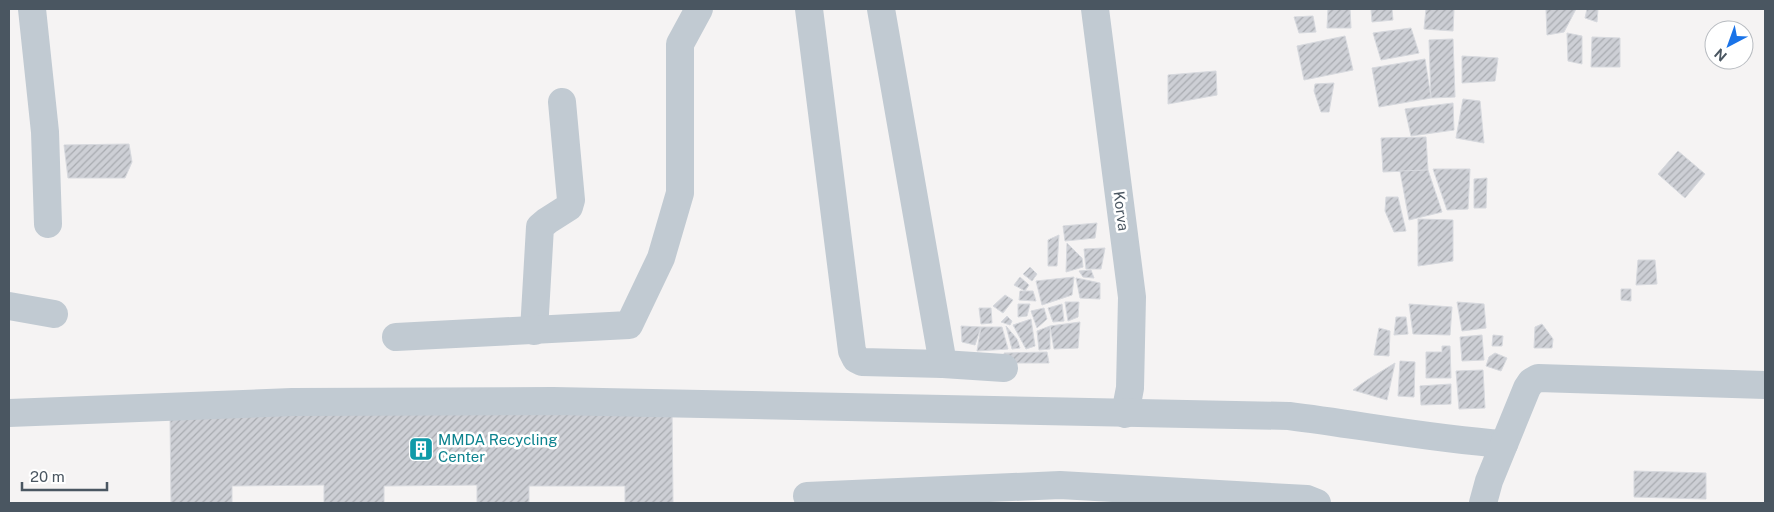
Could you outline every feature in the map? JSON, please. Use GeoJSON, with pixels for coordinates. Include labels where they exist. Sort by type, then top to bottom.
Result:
{"type":"FeatureCollection","features":[{"type":"Feature","properties":{"kind":"street"},"geometry":{"type":"LineString","coordinates":[[32,9],[45,132],[48,224]]}},
{"type":"Feature","properties":{"kind":"street"},"geometry":{"type":"LineString","coordinates":[[396,337],[623,327],[629,325],[661,258],[680,193],[680,44],[699,9]]}},
{"type":"Feature","properties":{"kind":"street"},"geometry":{"type":"LineString","coordinates":[[808,9],[852,351],[856,359],[862,362],[1004,368]]}},
{"type":"Feature","properties":{"kind":"street"},"geometry":{"type":"LineString","coordinates":[[882,9],[943,364]]}},
{"type":"Feature","properties":{"kind":"street","name":"Korva"},"geometry":{"type":"LineString","coordinates":[[1095,9],[1132,297],[1130,388],[1125,414]]}},
{"type":"Feature","properties":{"kind":"street"},"geometry":{"type":"LineString","coordinates":[[534,331],[540,227],[569,207],[571,200],[562,102]]}},
{"type":"Feature","properties":{"kind":"street"},"geometry":{"type":"LineString","coordinates":[[9,306],[54,314]]}},
{"type":"Feature","properties":{"kind":"street"},"geometry":{"type":"LineString","coordinates":[[1483,503],[1527,388],[1531,382],[1538,378],[1765,385]]}},
{"type":"Feature","properties":{"kind":"street"},"geometry":{"type":"LineString","coordinates":[[9,413],[273,402],[552,401],[1289,416],[1351,423],[1460,441],[1504,444]]}},
{"type":"Feature","properties":{"kind":"street"},"geometry":{"type":"LineString","coordinates":[[807,496],[1060,494],[1307,500],[1317,503]]}},
{"type":"Feature","properties":{"kind":"building"},"geometry":{"type":"Polygon","coordinates":[[[1328,9],[1350,9],[1351,28],[1327,28],[1328,9]]]}},
{"type":"Feature","properties":{"kind":"building"},"geometry":{"type":"Polygon","coordinates":[[[1371,9],[1392,9],[1393,20],[1372,22],[1371,9]]]}},
{"type":"Feature","properties":{"kind":"building"},"geometry":{"type":"Polygon","coordinates":[[[1426,9],[1454,9],[1453,31],[1424,29],[1426,9]]]}},
{"type":"Feature","properties":{"kind":"building"},"geometry":{"type":"Polygon","coordinates":[[[1546,9],[1576,9],[1564,32],[1547,35],[1546,9]]]}},
{"type":"Feature","properties":{"kind":"building"},"geometry":{"type":"Polygon","coordinates":[[[1587,9],[1598,9],[1597,22],[1585,18],[1587,9]]]}},
{"type":"Feature","properties":{"kind":"building"},"geometry":{"type":"Polygon","coordinates":[[[1313,16],[1316,32],[1299,33],[1294,17],[1313,16]]]}},
{"type":"Feature","properties":{"kind":"building"},"geometry":{"type":"Polygon","coordinates":[[[1411,28],[1419,53],[1381,60],[1373,33],[1411,28]]]}},
{"type":"Feature","properties":{"kind":"building"},"geometry":{"type":"Polygon","coordinates":[[[1567,33],[1582,36],[1582,64],[1568,61],[1567,33]]]}},
{"type":"Feature","properties":{"kind":"building"},"geometry":{"type":"Polygon","coordinates":[[[1345,36],[1353,70],[1304,80],[1297,46],[1345,36]]]}},
{"type":"Feature","properties":{"kind":"building"},"geometry":{"type":"Polygon","coordinates":[[[1592,37],[1620,38],[1620,67],[1591,67],[1592,37]]]}},
{"type":"Feature","properties":{"kind":"building"},"geometry":{"type":"Polygon","coordinates":[[[1453,39],[1455,97],[1431,98],[1429,40],[1453,39]]]}},
{"type":"Feature","properties":{"kind":"building"},"geometry":{"type":"Polygon","coordinates":[[[1462,56],[1498,58],[1495,81],[1462,83],[1462,56]]]}},
{"type":"Feature","properties":{"kind":"building"},"geometry":{"type":"Polygon","coordinates":[[[1425,59],[1431,98],[1379,107],[1372,68],[1425,59]]]}},
{"type":"Feature","properties":{"kind":"building"},"geometry":{"type":"Polygon","coordinates":[[[1216,71],[1217,95],[1168,104],[1168,75],[1216,71]]]}},
{"type":"Feature","properties":{"kind":"building"},"geometry":{"type":"Polygon","coordinates":[[[1334,83],[1329,112],[1321,112],[1314,91],[1315,84],[1334,83]]]}},
{"type":"Feature","properties":{"kind":"building"},"geometry":{"type":"Polygon","coordinates":[[[1463,99],[1480,101],[1484,143],[1456,138],[1463,99]]]}},
{"type":"Feature","properties":{"kind":"building"},"geometry":{"type":"Polygon","coordinates":[[[1453,103],[1454,130],[1411,136],[1405,109],[1453,103]]]}},
{"type":"Feature","properties":{"kind":"building"},"geometry":{"type":"Polygon","coordinates":[[[1426,137],[1428,170],[1383,172],[1381,138],[1426,137]]]}},
{"type":"Feature","properties":{"kind":"building"},"geometry":{"type":"Polygon","coordinates":[[[129,144],[132,162],[125,178],[68,178],[64,145],[129,144]]]}},
{"type":"Feature","properties":{"kind":"building"},"geometry":{"type":"Polygon","coordinates":[[[1678,151],[1705,174],[1685,198],[1658,174],[1678,151]]]}},
{"type":"Feature","properties":{"kind":"building"},"geometry":{"type":"Polygon","coordinates":[[[1433,169],[1470,169],[1468,209],[1447,210],[1433,169]]]}},
{"type":"Feature","properties":{"kind":"building"},"geometry":{"type":"Polygon","coordinates":[[[1428,170],[1442,212],[1409,220],[1400,171],[1428,170]]]}},
{"type":"Feature","properties":{"kind":"building"},"geometry":{"type":"Polygon","coordinates":[[[1487,178],[1486,208],[1474,208],[1474,179],[1487,178]]]}},
{"type":"Feature","properties":{"kind":"building"},"geometry":{"type":"Polygon","coordinates":[[[1386,197],[1398,197],[1406,231],[1394,232],[1385,211],[1386,197]]]}},
{"type":"Feature","properties":{"kind":"building"},"geometry":{"type":"Polygon","coordinates":[[[1418,219],[1453,220],[1453,261],[1418,266],[1418,219]]]}},
{"type":"Feature","properties":{"kind":"building"},"geometry":{"type":"Polygon","coordinates":[[[1097,223],[1095,238],[1065,241],[1063,226],[1097,223]]]}},
{"type":"Feature","properties":{"kind":"building"},"geometry":{"type":"Polygon","coordinates":[[[1059,235],[1057,266],[1048,266],[1048,240],[1059,235]]]}},
{"type":"Feature","properties":{"kind":"building"},"geometry":{"type":"Polygon","coordinates":[[[1067,243],[1082,258],[1083,267],[1066,272],[1067,243]]]}},
{"type":"Feature","properties":{"kind":"building"},"geometry":{"type":"Polygon","coordinates":[[[1105,248],[1101,269],[1086,269],[1084,249],[1105,248]]]}},
{"type":"Feature","properties":{"kind":"building"},"geometry":{"type":"Polygon","coordinates":[[[1638,260],[1655,260],[1657,284],[1636,285],[1638,260]]]}},
{"type":"Feature","properties":{"kind":"building"},"geometry":{"type":"Polygon","coordinates":[[[1030,267],[1037,274],[1032,281],[1023,274],[1030,267]]]}},
{"type":"Feature","properties":{"kind":"building"},"geometry":{"type":"Polygon","coordinates":[[[1091,270],[1094,278],[1083,277],[1079,271],[1091,270]]]}},
{"type":"Feature","properties":{"kind":"building"},"geometry":{"type":"Polygon","coordinates":[[[1020,277],[1029,285],[1025,291],[1014,285],[1020,277]]]}},
{"type":"Feature","properties":{"kind":"building"},"geometry":{"type":"Polygon","coordinates":[[[1074,277],[1072,295],[1042,305],[1036,281],[1074,277]]]}},
{"type":"Feature","properties":{"kind":"building"},"geometry":{"type":"Polygon","coordinates":[[[1076,278],[1100,283],[1100,299],[1080,298],[1076,278]]]}},
{"type":"Feature","properties":{"kind":"building"},"geometry":{"type":"Polygon","coordinates":[[[1621,289],[1631,289],[1631,301],[1621,300],[1621,289]]]}},
{"type":"Feature","properties":{"kind":"building"},"geometry":{"type":"Polygon","coordinates":[[[1020,291],[1033,291],[1036,301],[1019,300],[1020,291]]]}},
{"type":"Feature","properties":{"kind":"building"},"geometry":{"type":"Polygon","coordinates":[[[1005,295],[1013,300],[1003,313],[993,306],[1005,295]]]}},
{"type":"Feature","properties":{"kind":"building"},"geometry":{"type":"Polygon","coordinates":[[[1065,302],[1079,302],[1078,317],[1068,321],[1065,302]]]}},
{"type":"Feature","properties":{"kind":"building"},"geometry":{"type":"Polygon","coordinates":[[[1457,302],[1484,304],[1486,328],[1462,331],[1457,302]]]}},
{"type":"Feature","properties":{"kind":"building"},"geometry":{"type":"Polygon","coordinates":[[[1018,304],[1030,304],[1027,316],[1018,317],[1018,304]]]}},
{"type":"Feature","properties":{"kind":"building"},"geometry":{"type":"Polygon","coordinates":[[[1062,304],[1064,321],[1053,322],[1048,308],[1062,304]]]}},
{"type":"Feature","properties":{"kind":"building"},"geometry":{"type":"Polygon","coordinates":[[[1409,304],[1452,307],[1450,335],[1413,334],[1409,304]]]}},
{"type":"Feature","properties":{"kind":"building"},"geometry":{"type":"Polygon","coordinates":[[[979,308],[991,308],[992,323],[981,324],[979,308]]]}},
{"type":"Feature","properties":{"kind":"building"},"geometry":{"type":"Polygon","coordinates":[[[1044,308],[1047,319],[1037,328],[1031,311],[1044,308]]]}},
{"type":"Feature","properties":{"kind":"building"},"geometry":{"type":"Polygon","coordinates":[[[1007,316],[1012,321],[1010,325],[1001,322],[1007,316]]]}},
{"type":"Feature","properties":{"kind":"building"},"geometry":{"type":"Polygon","coordinates":[[[1396,317],[1406,317],[1408,334],[1394,335],[1396,317]]]}},
{"type":"Feature","properties":{"kind":"building"},"geometry":{"type":"Polygon","coordinates":[[[1031,319],[1035,346],[1026,349],[1013,325],[1031,319]]]}},
{"type":"Feature","properties":{"kind":"building"},"geometry":{"type":"Polygon","coordinates":[[[1080,322],[1078,348],[1054,349],[1050,326],[1080,322]]]}},
{"type":"Feature","properties":{"kind":"building"},"geometry":{"type":"Polygon","coordinates":[[[1542,324],[1553,339],[1552,348],[1534,348],[1535,327],[1542,324]]]}},
{"type":"Feature","properties":{"kind":"building"},"geometry":{"type":"Polygon","coordinates":[[[961,326],[981,327],[975,345],[962,342],[961,326]]]}},
{"type":"Feature","properties":{"kind":"building"},"geometry":{"type":"Polygon","coordinates":[[[1006,326],[1017,339],[1020,348],[1012,349],[1006,326]]]}},
{"type":"Feature","properties":{"kind":"building"},"geometry":{"type":"Polygon","coordinates":[[[1050,326],[1050,349],[1039,350],[1037,331],[1050,326]]]}},
{"type":"Feature","properties":{"kind":"building"},"geometry":{"type":"Polygon","coordinates":[[[981,327],[1002,327],[1008,349],[977,351],[981,327]]]}},
{"type":"Feature","properties":{"kind":"building"},"geometry":{"type":"Polygon","coordinates":[[[1379,328],[1390,331],[1389,356],[1374,355],[1379,328]]]}},
{"type":"Feature","properties":{"kind":"building"},"geometry":{"type":"Polygon","coordinates":[[[1482,335],[1484,360],[1462,361],[1460,337],[1482,335]]]}},
{"type":"Feature","properties":{"kind":"building"},"geometry":{"type":"Polygon","coordinates":[[[1493,335],[1503,336],[1502,346],[1492,346],[1493,335]]]}},
{"type":"Feature","properties":{"kind":"building"},"geometry":{"type":"Polygon","coordinates":[[[1442,346],[1450,346],[1451,378],[1426,378],[1426,352],[1442,352],[1442,346]]]}},
{"type":"Feature","properties":{"kind":"building"},"geometry":{"type":"Polygon","coordinates":[[[1047,352],[1049,363],[1006,363],[1004,353],[1047,352]]]}},
{"type":"Feature","properties":{"kind":"building"},"geometry":{"type":"Polygon","coordinates":[[[1495,353],[1507,358],[1501,371],[1486,366],[1489,357],[1495,353]]]}},
{"type":"Feature","properties":{"kind":"building"},"geometry":{"type":"Polygon","coordinates":[[[1400,361],[1415,362],[1414,397],[1398,396],[1400,361]]]}},
{"type":"Feature","properties":{"kind":"building"},"geometry":{"type":"Polygon","coordinates":[[[1395,363],[1387,400],[1353,390],[1367,380],[1395,363]]]}},
{"type":"Feature","properties":{"kind":"building"},"geometry":{"type":"Polygon","coordinates":[[[1483,370],[1485,408],[1459,409],[1456,371],[1483,370]]]}},
{"type":"Feature","properties":{"kind":"building"},"geometry":{"type":"Polygon","coordinates":[[[1451,384],[1451,404],[1421,405],[1420,386],[1451,384]]]}},
{"type":"Feature","properties":{"kind":"building","name":"MMDA Recycling Center"},"geometry":{"type":"Polygon","coordinates":[[[672,410],[673,503],[625,503],[625,486],[529,486],[529,503],[477,503],[477,485],[384,486],[384,503],[324,503],[324,485],[232,486],[232,503],[171,503],[170,414],[672,410]]]}},
{"type":"Feature","properties":{"kind":"building"},"geometry":{"type":"Polygon","coordinates":[[[1634,471],[1706,473],[1706,499],[1634,497],[1634,471]]]}},
{"type":"Feature","properties":{"kind":"place","name":"MMDA Recycling Center"},"geometry":{"type":"Point","coordinates":[421,449]}}]}
